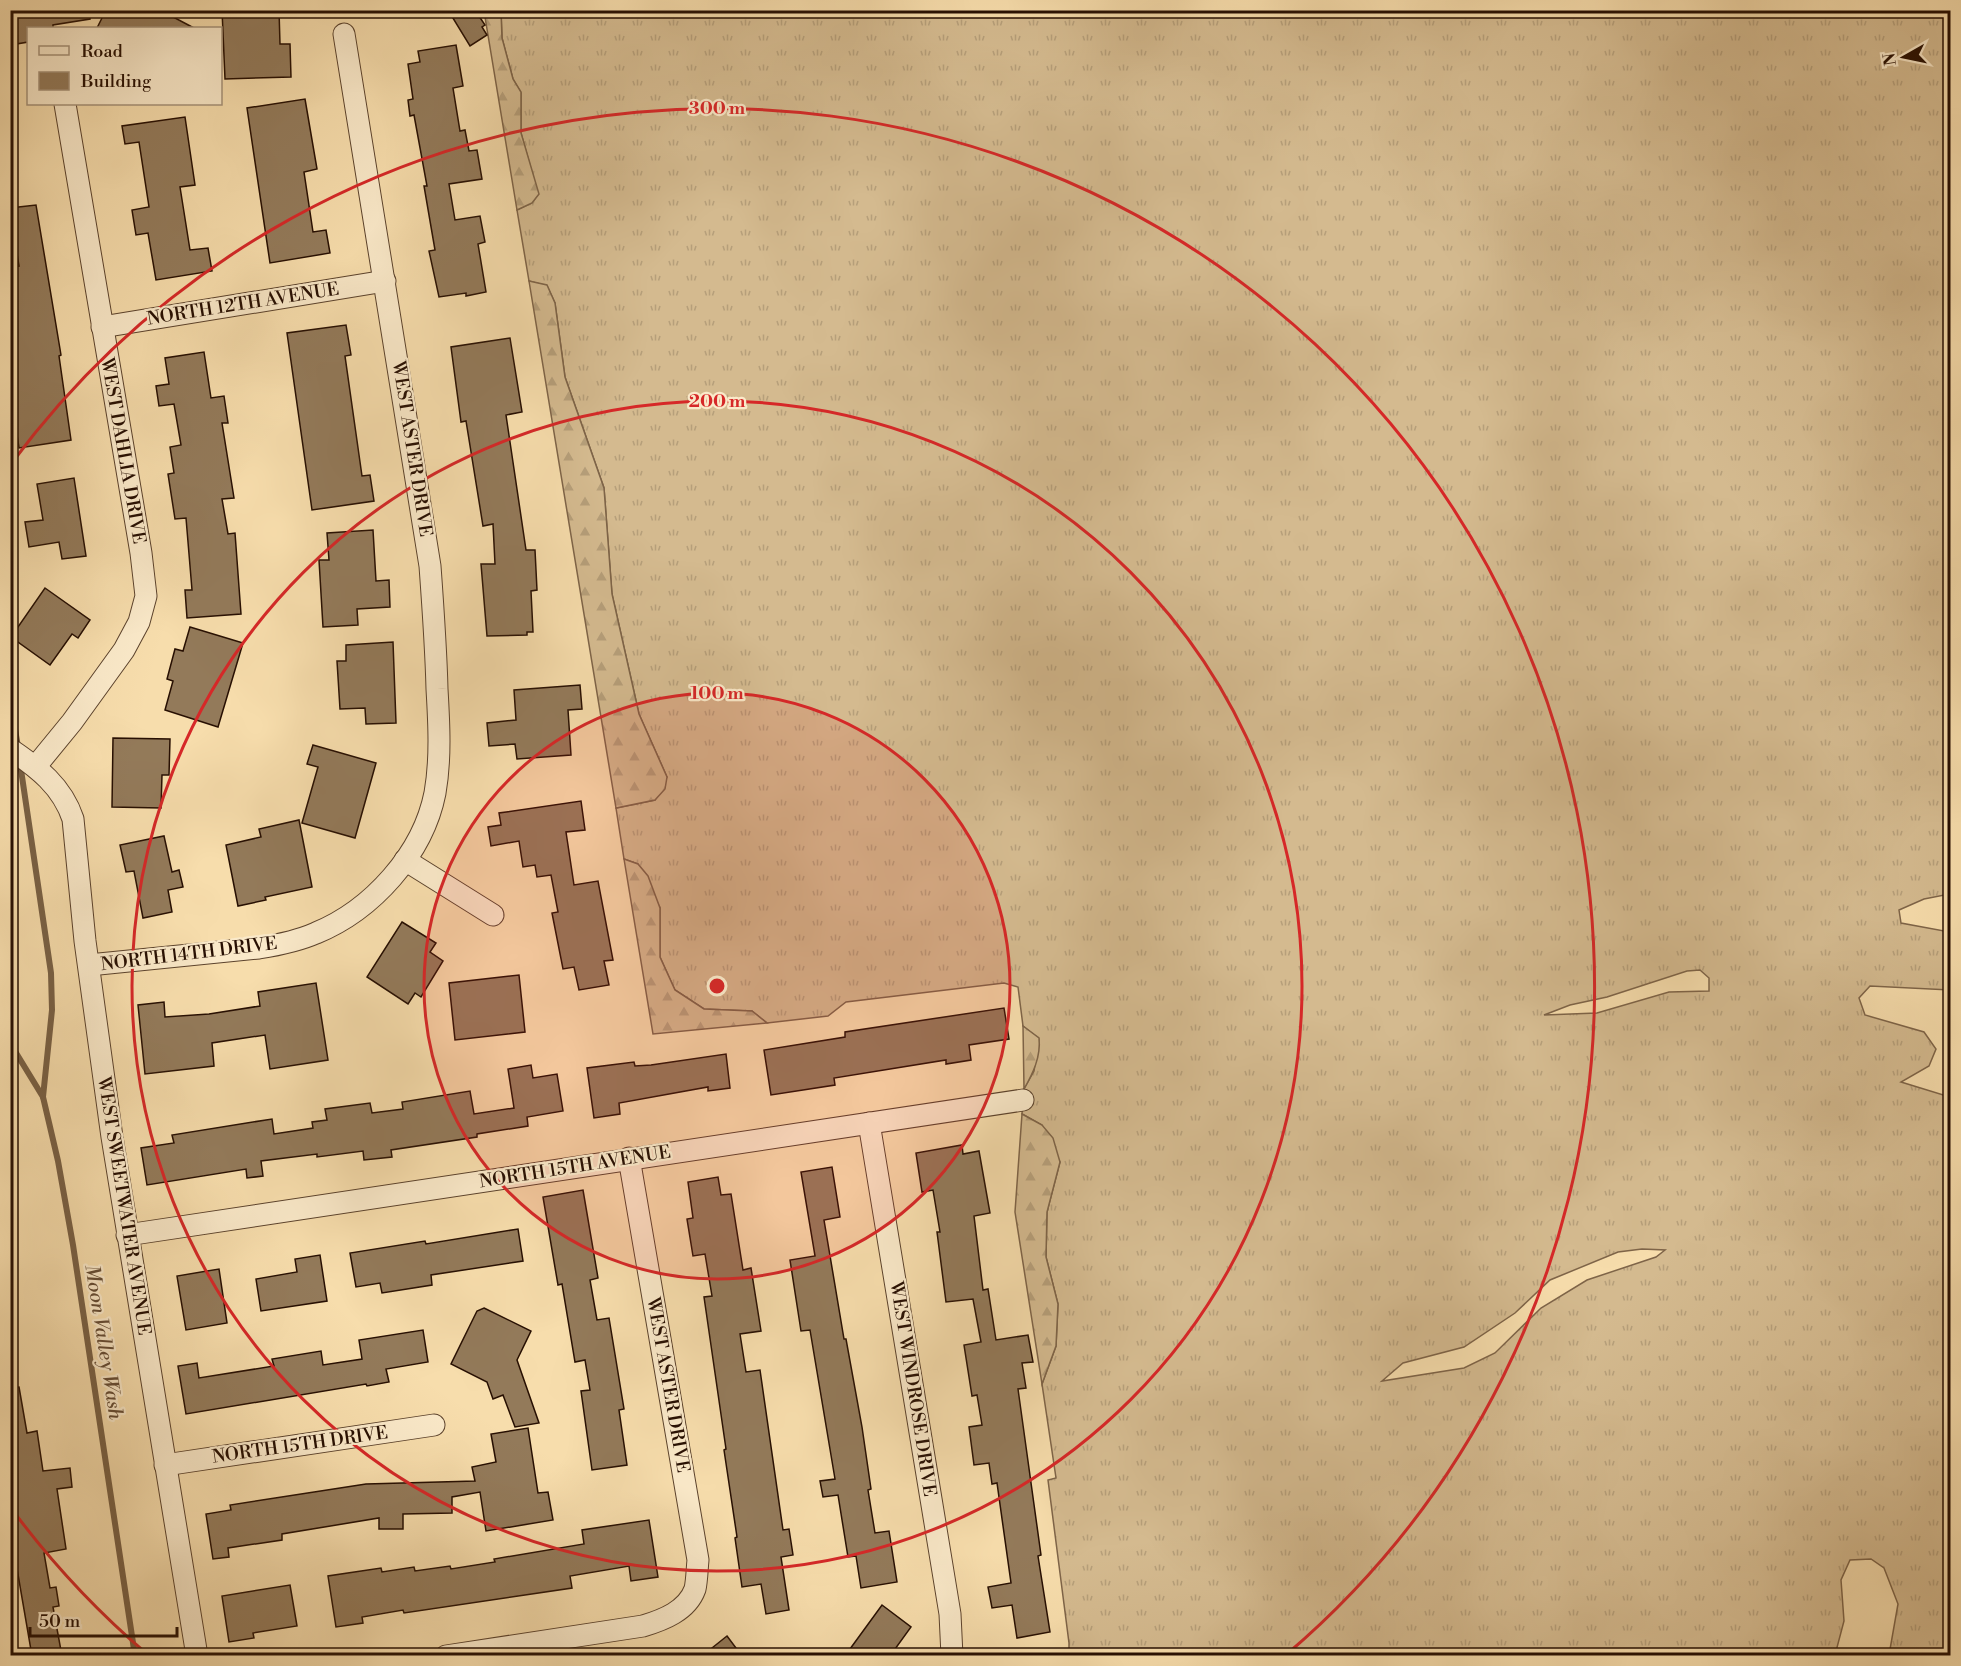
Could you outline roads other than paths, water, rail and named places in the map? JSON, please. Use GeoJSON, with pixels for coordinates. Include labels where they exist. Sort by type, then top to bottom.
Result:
{"type":"FeatureCollection","features":[{"type":"Feature","properties":{"kind":"street","name":"WEST ASTER DRIVE"},"geometry":{"type":"LineString","coordinates":[[344,34],[430,566],[439,748],[434,795],[418,838],[405,860]]}},
{"type":"Feature","properties":{"kind":"street","name":"WEST DAHLIA DRIVE"},"geometry":{"type":"LineString","coordinates":[[32,764],[72,722],[124,650],[139,622],[146,596],[141,553],[65,105]]}},
{"type":"Feature","properties":{"kind":"street","name":"NORTH 12TH AVENUE"},"geometry":{"type":"LineString","coordinates":[[102,327],[385,281]]}},
{"type":"Feature","properties":{"kind":"street","name":"WEST SWEETWATER AVENUE"},"geometry":{"type":"LineString","coordinates":[[10,749],[32,764],[58,789],[69,806],[73,819],[89,965],[127,1235],[197,1656]]}},
{"type":"Feature","properties":{"kind":"street"},"geometry":{"type":"LineString","coordinates":[[405,860],[493,915]]}},
{"type":"Feature","properties":{"kind":"street","name":"NORTH 14TH DRIVE"},"geometry":{"type":"LineString","coordinates":[[89,965],[259,948],[301,939],[338,922],[364,904],[385,886],[405,860]]}},
{"type":"Feature","properties":{"kind":"street","name":"NORTH 15TH AVENUE"},"geometry":{"type":"LineString","coordinates":[[127,1235],[1023,1100]]}},
{"type":"Feature","properties":{"kind":"street","name":"WEST WINDROSE DRIVE"},"geometry":{"type":"LineString","coordinates":[[869,1123],[950,1614],[952,1656]]}},
{"type":"Feature","properties":{"kind":"street","name":"WEST ASTER DRIVE"},"geometry":{"type":"LineString","coordinates":[[446,1656],[643,1626],[662,1621],[682,1607],[694,1589],[698,1560],[629,1158]]}},
{"type":"Feature","properties":{"kind":"street","name":"NORTH 15TH DRIVE"},"geometry":{"type":"LineString","coordinates":[[165,1465],[434,1425]]}},
{"type":"Feature","properties":{"kind":"waterway"},"geometry":{"type":"LineString","coordinates":[[10,700],[18,747]]}},
{"type":"Feature","properties":{"kind":"waterway"},"geometry":{"type":"LineString","coordinates":[[20,763],[51,973],[52,1010],[43,1097]]}},
{"type":"Feature","properties":{"kind":"waterway","name":"Moon Valley Wash"},"geometry":{"type":"LineString","coordinates":[[10,1043],[43,1097],[58,1161],[73,1245],[135,1656]]}}]}
